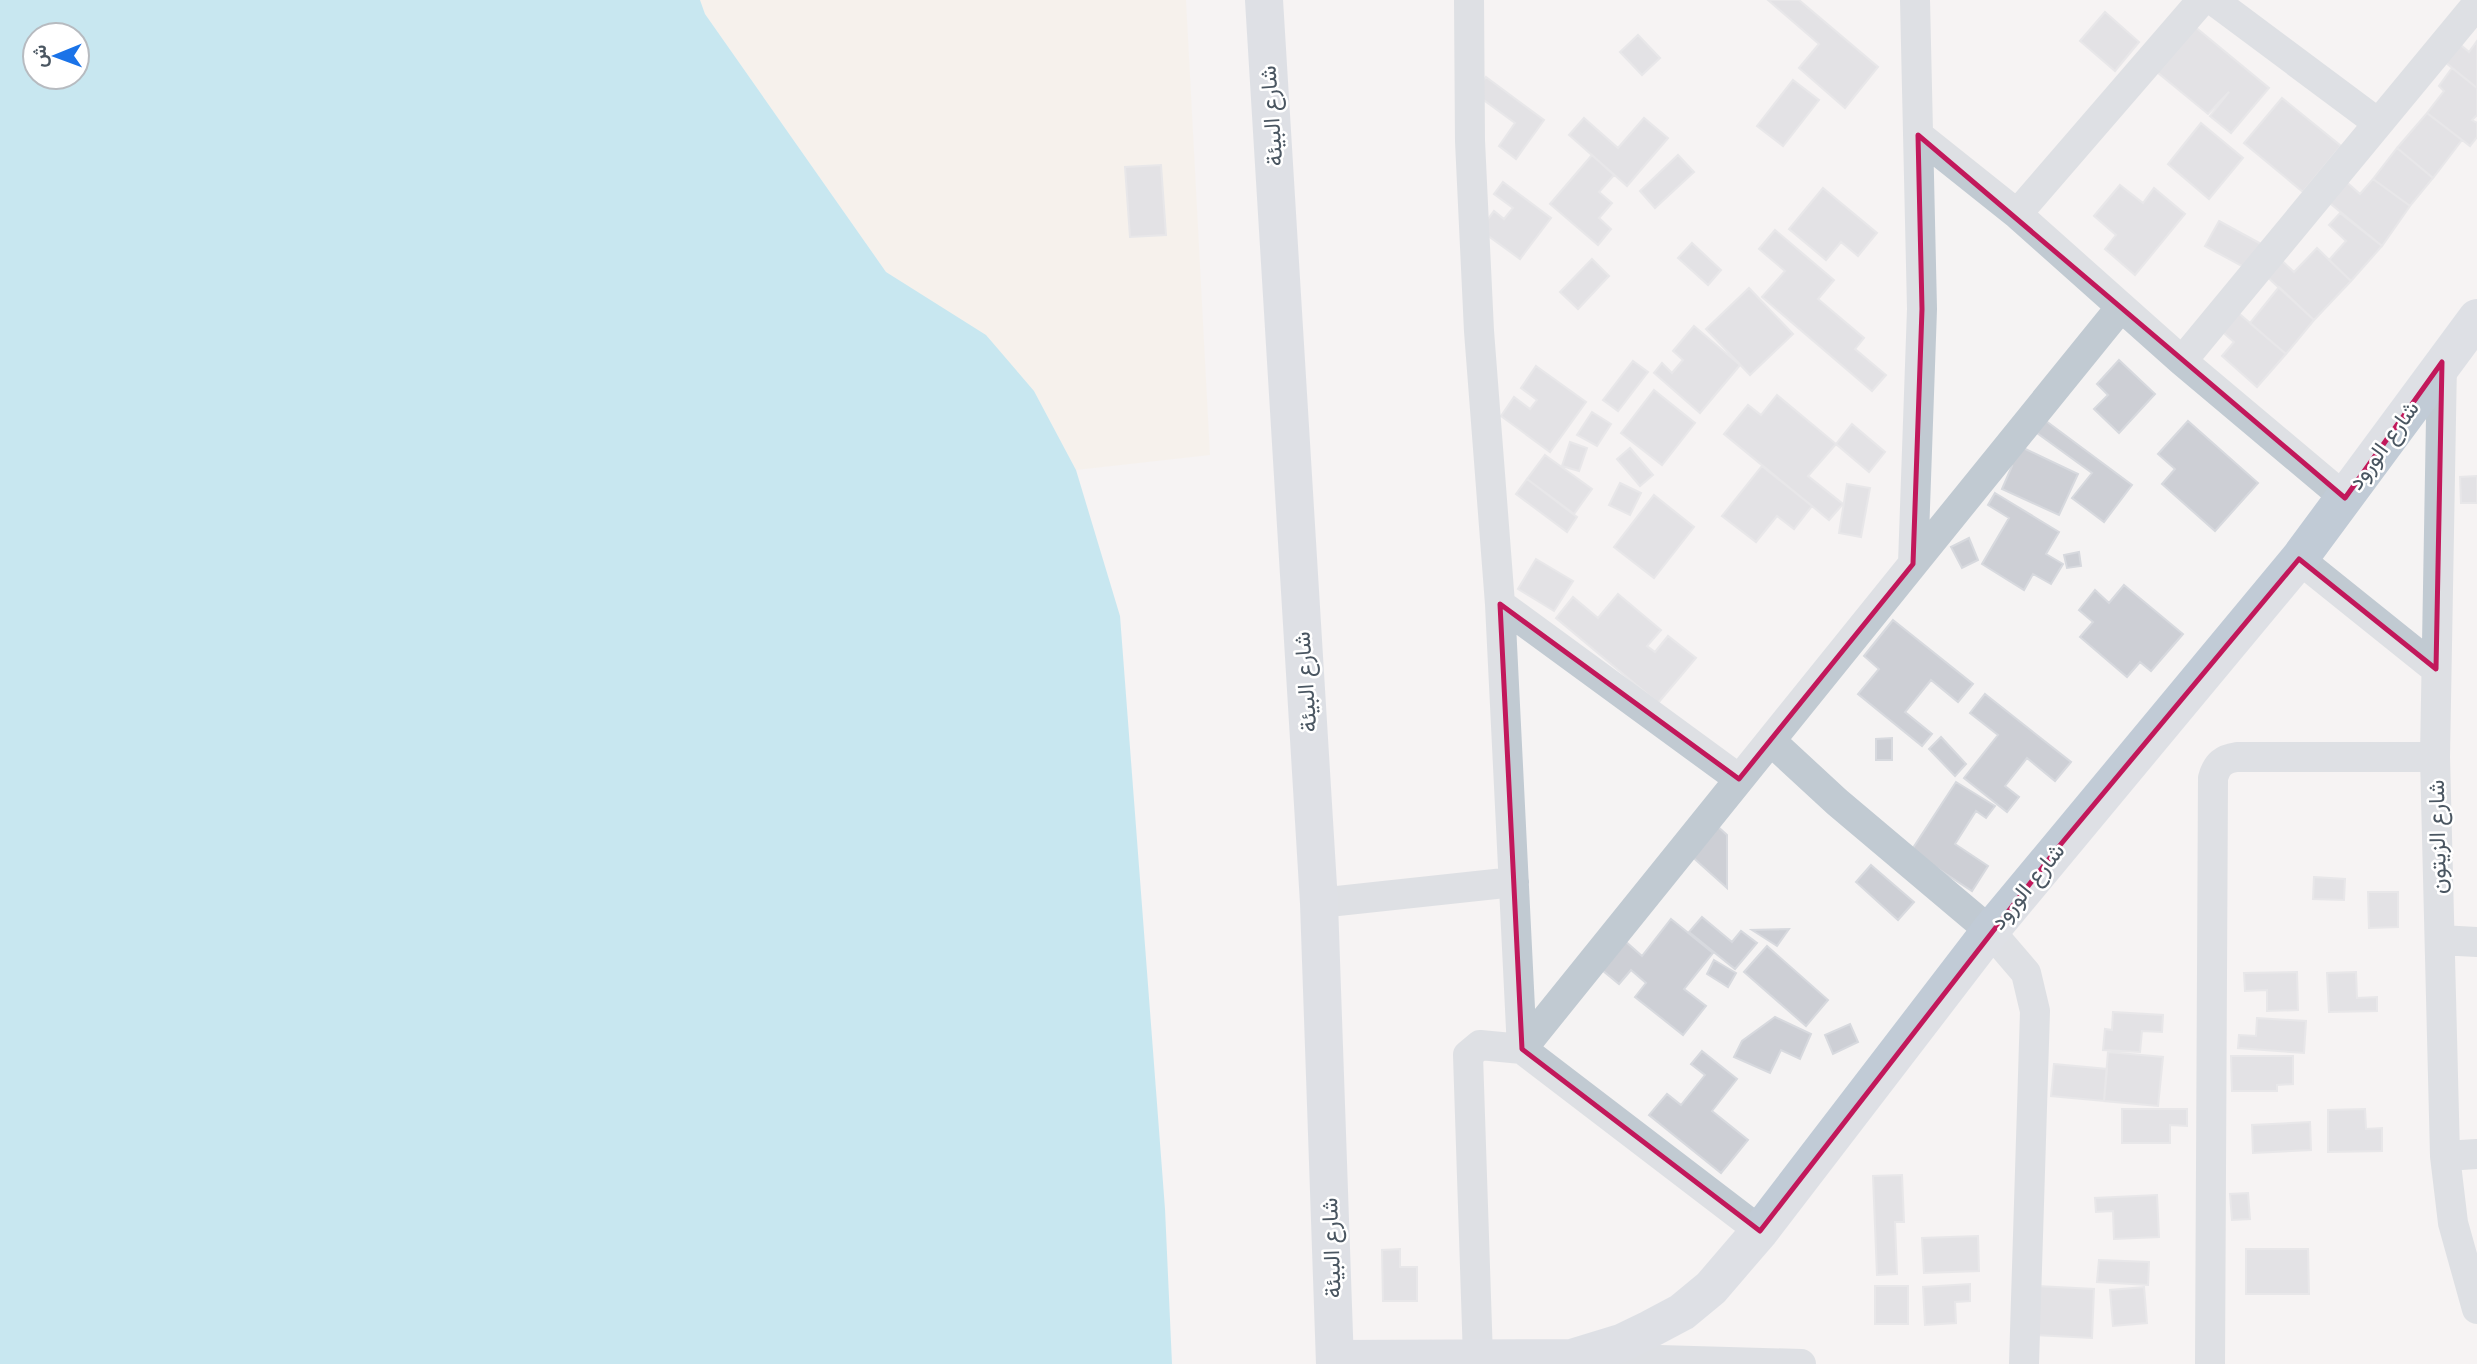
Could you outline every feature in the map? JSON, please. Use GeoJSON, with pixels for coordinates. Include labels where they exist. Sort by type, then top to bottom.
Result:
{"type":"FeatureCollection","features":[{"type":"Feature","properties":{"kind":"street","name":"شارع البيئة"},"geometry":{"type":"LineString","coordinates":[[1264,0],[1319,902],[1335,1362]]}},
{"type":"Feature","properties":{"kind":"street"},"geometry":{"type":"LineString","coordinates":[[1469,0],[1469,141],[1479,331],[1500,604],[1522,1049]]}},
{"type":"Feature","properties":{"kind":"street"},"geometry":{"type":"LineString","coordinates":[[1913,564],[1922,309],[1915,0]]}},
{"type":"Feature","properties":{"kind":"street"},"geometry":{"type":"LineString","coordinates":[[2017,214],[2202,0]]}},
{"type":"Feature","properties":{"kind":"street"},"geometry":{"type":"LineString","coordinates":[[2213,0],[2378,123]]}},
{"type":"Feature","properties":{"kind":"street"},"geometry":{"type":"LineString","coordinates":[[2182,361],[2477,4]]}},
{"type":"Feature","properties":{"kind":"street"},"geometry":{"type":"LineString","coordinates":[[1918,135],[2017,214],[2182,361],[2345,498]]}},
{"type":"Feature","properties":{"kind":"street"},"geometry":{"type":"LineString","coordinates":[[1522,1049],[2121,307]]}},
{"type":"Feature","properties":{"kind":"street","name":"شارع الورود"},"geometry":{"type":"LineString","coordinates":[[1335,1362],[1478,1358],[1572,1361],[1621,1343],[1682,1312],[1711,1288],[1760,1231],[1990,931],[2299,559],[2477,318]]}},
{"type":"Feature","properties":{"kind":"street","name":"شارع الزيتون"},"geometry":{"type":"LineString","coordinates":[[2442,362],[2435,757],[2445,1156],[2453,1223],[2477,1309]]}},
{"type":"Feature","properties":{"kind":"street"},"geometry":{"type":"LineString","coordinates":[[2299,559],[2436,669]]}},
{"type":"Feature","properties":{"kind":"street"},"geometry":{"type":"LineString","coordinates":[[1500,604],[1739,779]]}},
{"type":"Feature","properties":{"kind":"street"},"geometry":{"type":"LineString","coordinates":[[1771,741],[1837,802],[1990,931],[2026,973],[2035,1011],[2024,1364]]}},
{"type":"Feature","properties":{"kind":"street"},"geometry":{"type":"LineString","coordinates":[[2210,1364],[2213,778],[2216,767],[2225,759],[2237,757],[2435,757]]}},
{"type":"Feature","properties":{"kind":"street"},"geometry":{"type":"LineString","coordinates":[[1319,902],[1514,881]]}},
{"type":"Feature","properties":{"kind":"street"},"geometry":{"type":"LineString","coordinates":[[2440,940],[2477,942]]}},
{"type":"Feature","properties":{"kind":"street"},"geometry":{"type":"LineString","coordinates":[[1478,1358],[1468,1055],[1480,1045],[1522,1049],[1760,1231]]}},
{"type":"Feature","properties":{"kind":"street"},"geometry":{"type":"LineString","coordinates":[[2445,1156],[2477,1154]]}},
{"type":"Feature","properties":{"kind":"street"},"geometry":{"type":"LineString","coordinates":[[1572,1361],[1801,1364]]}},
{"type":"Feature","properties":{"kind":"highlighted area"},"geometry":{"type":"Polygon","coordinates":[[[1918,135],[2345,498],[2442,362],[2436,669],[2299,559],[2056,850],[1760,1231],[1522,1049],[1500,604],[1739,779],[1913,564],[1922,309],[1918,135]]]}},
{"type":"Feature","properties":{"kind":"sand"},"geometry":{"type":"Polygon","coordinates":[[[700,0],[1186,0],[1210,455],[1076,470],[1034,391],[935,304],[886,272],[705,14],[700,0]]]}},
{"type":"Feature","properties":{"kind":"water"},"geometry":{"type":"Polygon","coordinates":[[[0,0],[700,0],[705,14],[886,272],[986,335],[1034,391],[1076,470],[1120,616],[1165,1209],[1172,1364],[0,1364],[0,0]]]}},
{"type":"Feature","properties":{"kind":"building"},"geometry":{"type":"Polygon","coordinates":[[[1768,0],[1799,0],[1878,67],[1845,108],[1799,68],[1819,44],[1768,0]]]}},
{"type":"Feature","properties":{"kind":"building"},"geometry":{"type":"Polygon","coordinates":[[[2105,12],[2139,42],[2115,71],[2080,41],[2105,12]]]}},
{"type":"Feature","properties":{"kind":"building"},"geometry":{"type":"Polygon","coordinates":[[[2194,26],[2269,88],[2231,133],[2210,116],[2229,92],[2208,114],[2157,72],[2194,26]]]}},
{"type":"Feature","properties":{"kind":"building"},"geometry":{"type":"Polygon","coordinates":[[[1638,35],[1660,58],[1642,75],[1620,52],[1638,35]]]}},
{"type":"Feature","properties":{"kind":"building"},"geometry":{"type":"Polygon","coordinates":[[[2455,40],[2469,52],[2477,41],[2477,88],[2440,58],[2455,40]]]}},
{"type":"Feature","properties":{"kind":"building"},"geometry":{"type":"Polygon","coordinates":[[[2452,68],[2477,88],[2477,115],[2472,120],[2477,123],[2477,137],[2470,146],[2427,113],[2444,91],[2439,86],[2452,68]]]}},
{"type":"Feature","properties":{"kind":"building"},"geometry":{"type":"Polygon","coordinates":[[[1486,77],[1544,120],[1516,159],[1499,146],[1515,123],[1474,93],[1486,77]]]}},
{"type":"Feature","properties":{"kind":"building"},"geometry":{"type":"Polygon","coordinates":[[[1793,80],[1819,100],[1783,146],[1757,126],[1793,80]]]}},
{"type":"Feature","properties":{"kind":"building"},"geometry":{"type":"Polygon","coordinates":[[[2282,98],[2341,146],[2303,192],[2244,143],[2282,98]]]}},
{"type":"Feature","properties":{"kind":"building"},"geometry":{"type":"Polygon","coordinates":[[[2427,113],[2462,140],[2433,178],[2397,148],[2427,113]]]}},
{"type":"Feature","properties":{"kind":"building"},"geometry":{"type":"Polygon","coordinates":[[[1584,118],[1618,148],[1644,118],[1668,138],[1627,186],[1569,135],[1584,118]]]}},
{"type":"Feature","properties":{"kind":"building"},"geometry":{"type":"Polygon","coordinates":[[[2201,123],[2243,158],[2209,199],[2168,164],[2201,123]]]}},
{"type":"Feature","properties":{"kind":"building"},"geometry":{"type":"Polygon","coordinates":[[[2397,148],[2433,178],[2410,206],[2373,179],[2397,148]]]}},
{"type":"Feature","properties":{"kind":"building"},"geometry":{"type":"Polygon","coordinates":[[[1592,155],[1614,175],[1599,192],[1612,203],[1599,218],[1611,229],[1598,245],[1550,204],[1592,155]]]}},
{"type":"Feature","properties":{"kind":"building"},"geometry":{"type":"Polygon","coordinates":[[[1678,155],[1694,172],[1655,208],[1640,191],[1678,155]]]}},
{"type":"Feature","properties":{"kind":"building"},"geometry":{"type":"Polygon","coordinates":[[[1161,165],[1166,235],[1130,237],[1125,167],[1161,165]]]}},
{"type":"Feature","properties":{"kind":"building"},"geometry":{"type":"Polygon","coordinates":[[[2343,179],[2360,194],[2373,179],[2410,206],[2382,246],[2326,200],[2343,179]]]}},
{"type":"Feature","properties":{"kind":"building"},"geometry":{"type":"Polygon","coordinates":[[[1503,182],[1551,218],[1520,259],[1480,230],[1494,211],[1504,219],[1513,208],[1494,194],[1503,182]]]}},
{"type":"Feature","properties":{"kind":"building"},"geometry":{"type":"Polygon","coordinates":[[[2120,185],[2143,203],[2154,188],[2185,214],[2135,275],[2105,249],[2116,235],[2094,216],[2120,185]]]}},
{"type":"Feature","properties":{"kind":"building"},"geometry":{"type":"Polygon","coordinates":[[[1823,188],[1877,233],[1858,256],[1841,242],[1826,260],[1789,229],[1823,188]]]}},
{"type":"Feature","properties":{"kind":"building"},"geometry":{"type":"Polygon","coordinates":[[[2340,213],[2382,246],[2351,281],[2329,260],[2346,241],[2329,225],[2340,213]]]}},
{"type":"Feature","properties":{"kind":"building"},"geometry":{"type":"Polygon","coordinates":[[[2219,221],[2263,245],[2249,270],[2205,246],[2219,221]]]}},
{"type":"Feature","properties":{"kind":"building"},"geometry":{"type":"Polygon","coordinates":[[[1775,230],[1834,280],[1818,299],[1864,338],[1855,349],[1886,375],[1872,391],[1762,297],[1785,271],[1759,249],[1775,230]]]}},
{"type":"Feature","properties":{"kind":"building"},"geometry":{"type":"Polygon","coordinates":[[[1692,243],[1721,270],[1708,285],[1678,258],[1692,243]]]}},
{"type":"Feature","properties":{"kind":"building"},"geometry":{"type":"Polygon","coordinates":[[[2317,248],[2351,281],[2314,320],[2264,274],[2279,258],[2294,272],[2317,248]]]}},
{"type":"Feature","properties":{"kind":"building"},"geometry":{"type":"Polygon","coordinates":[[[1592,259],[1609,276],[1578,309],[1560,292],[1592,259]]]}},
{"type":"Feature","properties":{"kind":"building"},"geometry":{"type":"Polygon","coordinates":[[[2279,287],[2314,320],[2286,354],[2250,323],[2279,287]]]}},
{"type":"Feature","properties":{"kind":"building"},"geometry":{"type":"Polygon","coordinates":[[[1749,288],[1793,334],[1750,375],[1706,329],[1749,288]]]}},
{"type":"Feature","properties":{"kind":"building"},"geometry":{"type":"Polygon","coordinates":[[[2235,310],[2286,354],[2257,387],[2222,356],[2234,342],[2219,329],[2235,310]]]}},
{"type":"Feature","properties":{"kind":"building"},"geometry":{"type":"Polygon","coordinates":[[[1694,326],[1740,365],[1700,413],[1654,373],[1662,363],[1672,373],[1683,360],[1673,351],[1694,326]]]}},
{"type":"Feature","properties":{"kind":"building"},"geometry":{"type":"Polygon","coordinates":[[[2119,360],[2155,394],[2119,433],[2094,409],[2108,395],[2097,384],[2119,360]]]}},
{"type":"Feature","properties":{"kind":"building"},"geometry":{"type":"Polygon","coordinates":[[[1633,361],[1648,372],[1618,411],[1603,400],[1633,361]]]}},
{"type":"Feature","properties":{"kind":"building"},"geometry":{"type":"Polygon","coordinates":[[[1536,366],[1586,402],[1550,452],[1501,416],[1514,397],[1530,409],[1537,400],[1521,388],[1536,366]]]}},
{"type":"Feature","properties":{"kind":"building"},"geometry":{"type":"Polygon","coordinates":[[[1654,390],[1695,423],[1662,465],[1621,433],[1654,390]]]}},
{"type":"Feature","properties":{"kind":"building"},"geometry":{"type":"Polygon","coordinates":[[[1777,395],[1836,444],[1808,476],[1843,504],[1829,520],[1724,434],[1748,405],[1761,415],[1777,395]]]}},
{"type":"Feature","properties":{"kind":"building"},"geometry":{"type":"Polygon","coordinates":[[[1592,412],[1611,424],[1597,446],[1577,435],[1592,412]]]}},
{"type":"Feature","properties":{"kind":"building"},"geometry":{"type":"Polygon","coordinates":[[[2046,421],[2132,485],[2104,522],[2072,498],[2092,473],[2037,433],[2046,421]]]}},
{"type":"Feature","properties":{"kind":"building"},"geometry":{"type":"Polygon","coordinates":[[[2188,421],[2258,483],[2215,531],[2162,484],[2175,469],[2158,454],[2188,421]]]}},
{"type":"Feature","properties":{"kind":"building"},"geometry":{"type":"Polygon","coordinates":[[[1852,424],[1885,452],[1869,472],[1836,444],[1852,424]]]}},
{"type":"Feature","properties":{"kind":"building"},"geometry":{"type":"Polygon","coordinates":[[[1570,442],[1587,448],[1579,471],[1562,466],[1570,442]]]}},
{"type":"Feature","properties":{"kind":"building"},"geometry":{"type":"Polygon","coordinates":[[[2017,445],[2078,474],[2059,515],[2002,489],[2012,466],[2008,464],[2017,445]]]}},
{"type":"Feature","properties":{"kind":"building"},"geometry":{"type":"Polygon","coordinates":[[[1630,448],[1653,475],[1640,486],[1617,459],[1630,448]]]}},
{"type":"Feature","properties":{"kind":"building"},"geometry":{"type":"Polygon","coordinates":[[[1545,455],[1592,489],[1574,514],[1527,479],[1545,455]]]}},
{"type":"Feature","properties":{"kind":"building"},"geometry":{"type":"Polygon","coordinates":[[[1762,466],[1812,506],[1794,529],[1777,516],[1756,542],[1722,516],[1762,466]]]}},
{"type":"Feature","properties":{"kind":"building"},"geometry":{"type":"Polygon","coordinates":[[[2477,476],[2477,503],[2461,503],[2460,477],[2477,476]]]}},
{"type":"Feature","properties":{"kind":"building"},"geometry":{"type":"Polygon","coordinates":[[[1527,479],[1577,517],[1567,532],[1516,494],[1527,479]]]}},
{"type":"Feature","properties":{"kind":"building"},"geometry":{"type":"Polygon","coordinates":[[[1620,483],[1641,493],[1630,515],[1609,505],[1620,483]]]}},
{"type":"Feature","properties":{"kind":"building"},"geometry":{"type":"Polygon","coordinates":[[[1847,484],[1870,488],[1861,537],[1839,533],[1847,484]]]}},
{"type":"Feature","properties":{"kind":"building"},"geometry":{"type":"Polygon","coordinates":[[[1995,493],[2059,532],[2046,554],[2063,564],[2051,584],[2033,574],[2024,590],[1982,564],[2009,518],[1988,505],[1995,493]]]}},
{"type":"Feature","properties":{"kind":"building"},"geometry":{"type":"Polygon","coordinates":[[[1654,495],[1694,527],[1654,578],[1614,547],[1654,495]]]}},
{"type":"Feature","properties":{"kind":"building"},"geometry":{"type":"Polygon","coordinates":[[[1969,538],[1978,560],[1962,568],[1951,547],[1969,538]]]}},
{"type":"Feature","properties":{"kind":"building"},"geometry":{"type":"Polygon","coordinates":[[[2079,552],[2081,566],[2067,568],[2064,555],[2079,552]]]}},
{"type":"Feature","properties":{"kind":"building"},"geometry":{"type":"Polygon","coordinates":[[[1536,559],[1573,581],[1554,611],[1518,589],[1536,559]]]}},
{"type":"Feature","properties":{"kind":"building"},"geometry":{"type":"Polygon","coordinates":[[[2124,585],[2183,634],[2151,671],[2140,662],[2127,677],[2080,637],[2093,622],[2079,610],[2095,590],[2109,603],[2124,585]]]}},
{"type":"Feature","properties":{"kind":"building"},"geometry":{"type":"Polygon","coordinates":[[[1618,594],[1661,630],[1647,646],[1655,652],[1668,636],[1696,658],[1658,703],[1556,618],[1573,597],[1598,618],[1618,594]]]}},
{"type":"Feature","properties":{"kind":"building"},"geometry":{"type":"Polygon","coordinates":[[[1893,620],[1973,684],[1958,702],[1931,680],[1905,712],[1932,734],[1922,746],[1858,694],[1879,669],[1864,656],[1893,620]]]}},
{"type":"Feature","properties":{"kind":"building"},"geometry":{"type":"Polygon","coordinates":[[[1985,694],[2071,762],[2055,781],[2027,758],[2005,786],[2019,797],[2007,812],[1964,778],[1998,735],[1970,713],[1985,694]]]}},
{"type":"Feature","properties":{"kind":"building"},"geometry":{"type":"Polygon","coordinates":[[[1941,737],[1966,764],[1955,776],[1929,749],[1941,737]]]}},
{"type":"Feature","properties":{"kind":"building"},"geometry":{"type":"Polygon","coordinates":[[[1892,738],[1892,760],[1876,760],[1876,739],[1892,738]]]}},
{"type":"Feature","properties":{"kind":"building"},"geometry":{"type":"Polygon","coordinates":[[[1956,782],[1995,806],[1986,818],[1976,811],[1955,844],[1988,866],[1972,891],[1911,851],[1956,782]]]}},
{"type":"Feature","properties":{"kind":"building"},"geometry":{"type":"Polygon","coordinates":[[[1715,824],[1727,835],[1727,888],[1689,854],[1715,824]]]}},
{"type":"Feature","properties":{"kind":"building"},"geometry":{"type":"Polygon","coordinates":[[[1871,865],[1914,902],[1898,920],[1856,882],[1871,865]]]}},
{"type":"Feature","properties":{"kind":"building"},"geometry":{"type":"Polygon","coordinates":[[[2314,877],[2345,879],[2344,900],[2313,899],[2314,877]]]}},
{"type":"Feature","properties":{"kind":"building"},"geometry":{"type":"Polygon","coordinates":[[[2368,892],[2398,892],[2398,927],[2369,928],[2368,892]]]}},
{"type":"Feature","properties":{"kind":"building"},"geometry":{"type":"Polygon","coordinates":[[[1702,917],[1732,942],[1741,931],[1757,943],[1735,969],[1689,932],[1702,917]]]}},
{"type":"Feature","properties":{"kind":"building"},"geometry":{"type":"Polygon","coordinates":[[[1671,919],[1713,953],[1684,989],[1706,1006],[1683,1035],[1635,997],[1646,983],[1631,970],[1619,984],[1602,970],[1625,941],[1642,956],[1671,919]]]}},
{"type":"Feature","properties":{"kind":"building"},"geometry":{"type":"Polygon","coordinates":[[[1789,929],[1777,946],[1752,930],[1789,929]]]}},
{"type":"Feature","properties":{"kind":"building"},"geometry":{"type":"Polygon","coordinates":[[[1767,946],[1828,1000],[1806,1026],[1744,972],[1767,946]]]}},
{"type":"Feature","properties":{"kind":"building"},"geometry":{"type":"Polygon","coordinates":[[[1714,960],[1736,973],[1728,987],[1707,974],[1714,960]]]}},
{"type":"Feature","properties":{"kind":"building"},"geometry":{"type":"Polygon","coordinates":[[[2297,972],[2298,1010],[2267,1011],[2267,990],[2245,991],[2244,973],[2297,972]]]}},
{"type":"Feature","properties":{"kind":"building"},"geometry":{"type":"Polygon","coordinates":[[[2356,972],[2357,998],[2377,997],[2377,1011],[2329,1012],[2327,973],[2356,972]]]}},
{"type":"Feature","properties":{"kind":"building"},"geometry":{"type":"Polygon","coordinates":[[[2113,1012],[2163,1015],[2162,1032],[2142,1031],[2140,1052],[2103,1050],[2105,1029],[2112,1030],[2113,1012]]]}},
{"type":"Feature","properties":{"kind":"building"},"geometry":{"type":"Polygon","coordinates":[[[1775,1017],[1811,1034],[1800,1059],[1781,1050],[1770,1073],[1734,1057],[1742,1041],[1775,1017]]]}},
{"type":"Feature","properties":{"kind":"building"},"geometry":{"type":"Polygon","coordinates":[[[2257,1018],[2306,1021],[2304,1053],[2238,1048],[2239,1035],[2256,1036],[2257,1018]]]}},
{"type":"Feature","properties":{"kind":"building"},"geometry":{"type":"Polygon","coordinates":[[[1850,1024],[1858,1042],[1833,1054],[1825,1035],[1850,1024]]]}},
{"type":"Feature","properties":{"kind":"building"},"geometry":{"type":"Polygon","coordinates":[[[1702,1051],[1737,1079],[1712,1111],[1748,1140],[1721,1173],[1649,1115],[1667,1094],[1681,1105],[1705,1075],[1691,1064],[1702,1051]]]}},
{"type":"Feature","properties":{"kind":"building"},"geometry":{"type":"Polygon","coordinates":[[[2108,1052],[2163,1057],[2158,1106],[2104,1101],[2108,1052]]]}},
{"type":"Feature","properties":{"kind":"building"},"geometry":{"type":"Polygon","coordinates":[[[2231,1056],[2293,1056],[2293,1084],[2277,1085],[2277,1091],[2232,1091],[2231,1056]]]}},
{"type":"Feature","properties":{"kind":"building"},"geometry":{"type":"Polygon","coordinates":[[[2054,1064],[2107,1069],[2104,1101],[2051,1096],[2054,1064]]]}},
{"type":"Feature","properties":{"kind":"building"},"geometry":{"type":"Polygon","coordinates":[[[2122,1109],[2187,1109],[2187,1126],[2170,1125],[2170,1143],[2122,1143],[2122,1109]]]}},
{"type":"Feature","properties":{"kind":"building"},"geometry":{"type":"Polygon","coordinates":[[[2365,1109],[2366,1129],[2382,1128],[2382,1151],[2328,1152],[2328,1110],[2365,1109]]]}},
{"type":"Feature","properties":{"kind":"building"},"geometry":{"type":"Polygon","coordinates":[[[2310,1122],[2311,1150],[2253,1153],[2252,1125],[2310,1122]]]}},
{"type":"Feature","properties":{"kind":"building"},"geometry":{"type":"Polygon","coordinates":[[[1902,1175],[1904,1222],[1895,1222],[1897,1274],[1877,1275],[1873,1176],[1902,1175]]]}},
{"type":"Feature","properties":{"kind":"building"},"geometry":{"type":"Polygon","coordinates":[[[2248,1193],[2250,1219],[2232,1220],[2230,1194],[2248,1193]]]}},
{"type":"Feature","properties":{"kind":"building"},"geometry":{"type":"Polygon","coordinates":[[[2157,1195],[2159,1237],[2114,1239],[2113,1211],[2096,1212],[2095,1198],[2157,1195]]]}},
{"type":"Feature","properties":{"kind":"building"},"geometry":{"type":"Polygon","coordinates":[[[1978,1236],[1979,1271],[1924,1273],[1922,1238],[1978,1236]]]}},
{"type":"Feature","properties":{"kind":"building"},"geometry":{"type":"Polygon","coordinates":[[[1400,1249],[1400,1267],[1417,1267],[1417,1301],[1383,1301],[1382,1250],[1400,1249]]]}},
{"type":"Feature","properties":{"kind":"building"},"geometry":{"type":"Polygon","coordinates":[[[2246,1249],[2308,1249],[2309,1294],[2246,1294],[2246,1249]]]}},
{"type":"Feature","properties":{"kind":"building"},"geometry":{"type":"Polygon","coordinates":[[[2099,1260],[2149,1262],[2148,1285],[2097,1282],[2099,1260]]]}},
{"type":"Feature","properties":{"kind":"building"},"geometry":{"type":"Polygon","coordinates":[[[1970,1284],[1970,1301],[1955,1302],[1956,1323],[1925,1325],[1923,1287],[1970,1284]]]}},
{"type":"Feature","properties":{"kind":"building"},"geometry":{"type":"Polygon","coordinates":[[[1875,1286],[1908,1286],[1908,1324],[1875,1324],[1875,1286]]]}},
{"type":"Feature","properties":{"kind":"building"},"geometry":{"type":"Polygon","coordinates":[[[2037,1286],[2094,1289],[2092,1338],[2035,1335],[2037,1286]]]}},
{"type":"Feature","properties":{"kind":"building"},"geometry":{"type":"Polygon","coordinates":[[[2144,1287],[2147,1323],[2113,1326],[2110,1290],[2144,1287]]]}}]}
